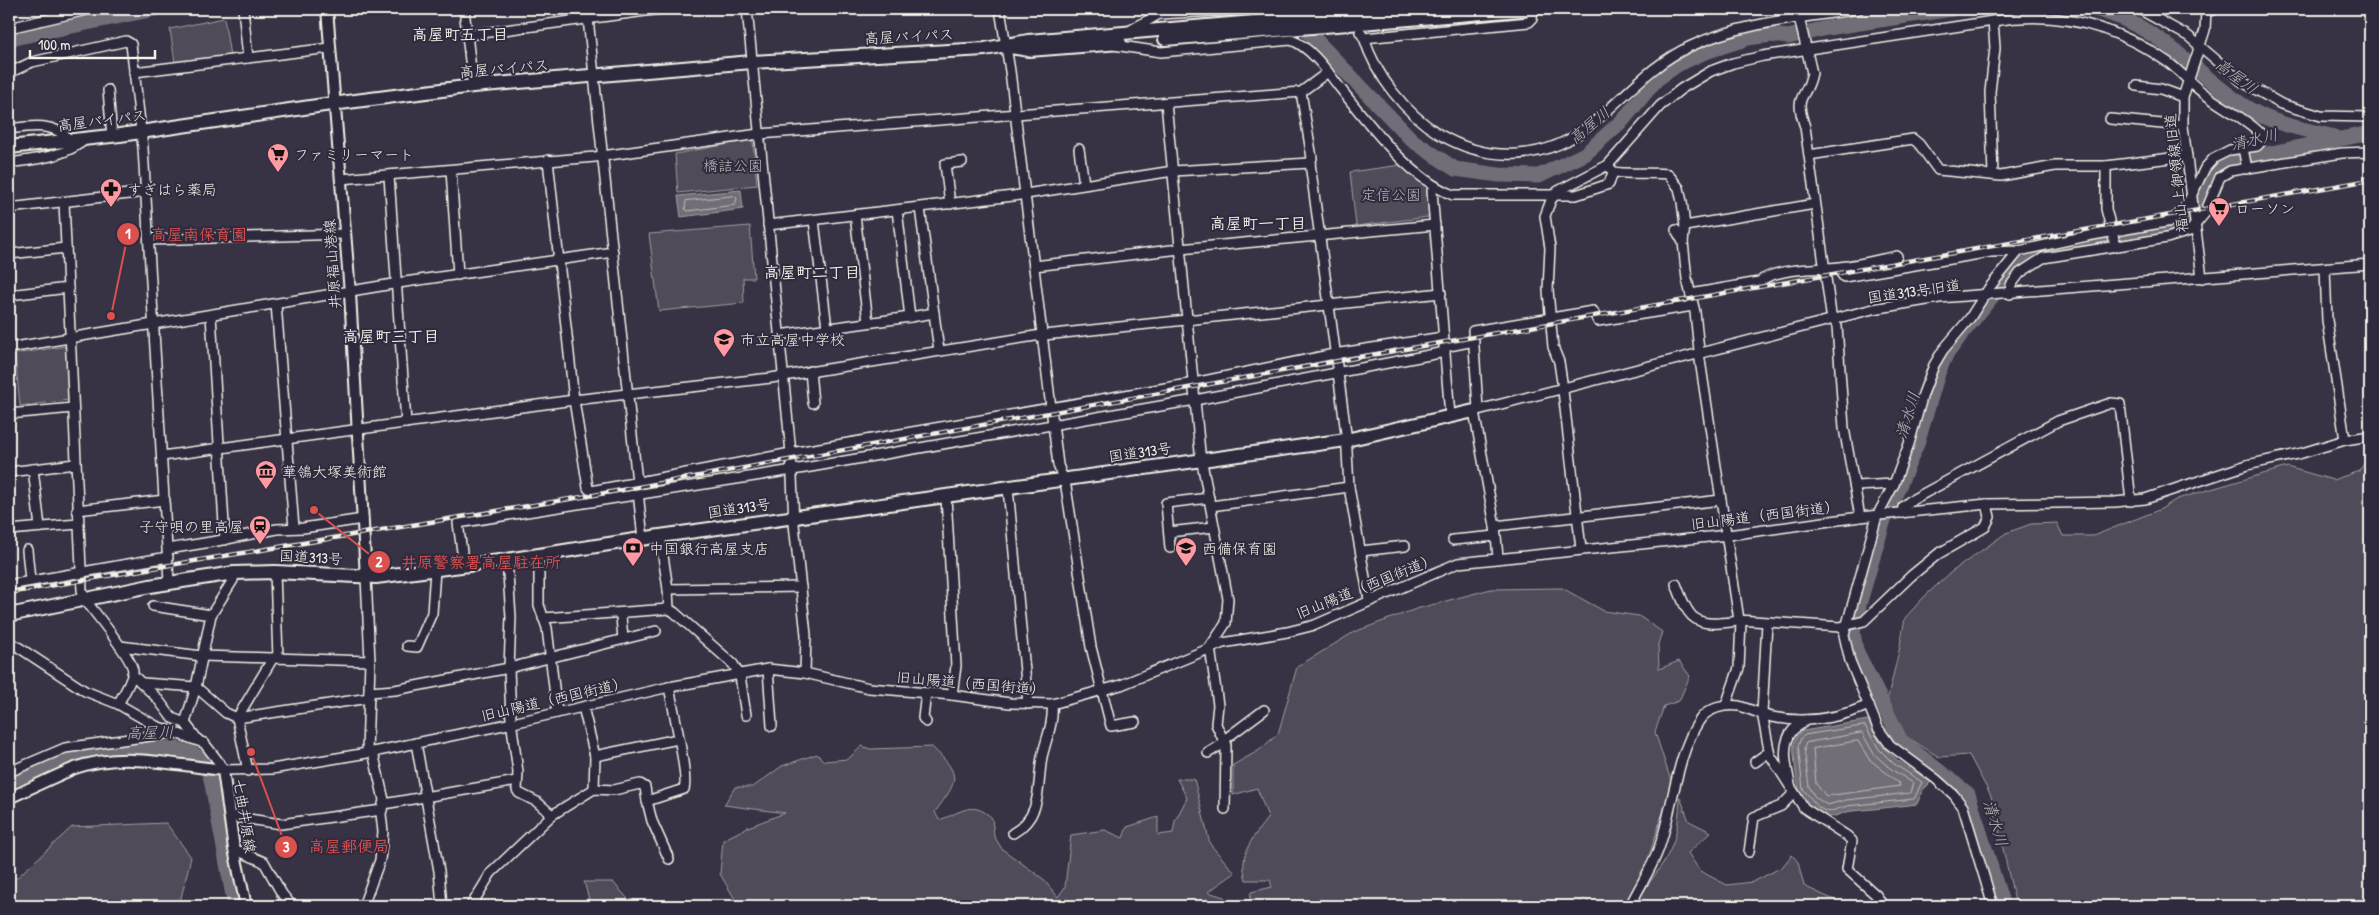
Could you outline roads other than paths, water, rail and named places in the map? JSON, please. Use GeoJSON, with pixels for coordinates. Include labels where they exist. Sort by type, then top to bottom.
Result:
{"type":"FeatureCollection","features":[{"type":"Feature","properties":{"kind":"highway"},"geometry":{"type":"LineString","coordinates":[[1006,46],[1029,50],[1294,28],[1409,9]]}},
{"type":"Feature","properties":{"kind":"highway"},"geometry":{"type":"LineString","coordinates":[[1006,46],[1028,41],[1282,19],[1336,20],[1532,9]]}},
{"type":"Feature","properties":{"kind":"highway","name":"高屋バイパス"},"geometry":{"type":"LineString","coordinates":[[9,147],[112,136],[473,86],[752,62],[1006,46]]}},
{"type":"Feature","properties":{"kind":"highway","name":"国道313号"},"geometry":{"type":"LineString","coordinates":[[9,615],[169,582],[234,574],[275,572],[366,576],[435,570],[507,560],[660,536],[1346,440],[1476,410]]}},
{"type":"Feature","properties":{"kind":"main road","name":"井原福山港線"},"geometry":{"type":"LineString","coordinates":[[327,9],[350,293],[366,576]]}},
{"type":"Feature","properties":{"kind":"main road","name":"七曲井原線"},"geometry":{"type":"LineString","coordinates":[[9,798],[76,768],[101,762],[146,760],[221,770],[246,906]]}},
{"type":"Feature","properties":{"kind":"street"},"geometry":{"type":"LineString","coordinates":[[9,28],[91,9]]}},
{"type":"Feature","properties":{"kind":"street"},"geometry":{"type":"LineString","coordinates":[[243,9],[248,58]]}},
{"type":"Feature","properties":{"kind":"street"},"geometry":{"type":"LineString","coordinates":[[464,9],[473,86]]}},
{"type":"Feature","properties":{"kind":"street"},"geometry":{"type":"LineString","coordinates":[[587,9],[644,539]]}},
{"type":"Feature","properties":{"kind":"street"},"geometry":{"type":"LineString","coordinates":[[467,35],[661,9]]}},
{"type":"Feature","properties":{"kind":"street"},"geometry":{"type":"LineString","coordinates":[[747,9],[791,453],[806,635],[804,673]]}},
{"type":"Feature","properties":{"kind":"street"},"geometry":{"type":"LineString","coordinates":[[1000,9],[1015,114],[1058,468],[1064,480],[1091,647],[1111,726],[1135,722]]}},
{"type":"Feature","properties":{"kind":"street"},"geometry":{"type":"LineString","coordinates":[[1125,34],[1159,14],[1251,9]]}},
{"type":"Feature","properties":{"kind":"street"},"geometry":{"type":"LineString","coordinates":[[1532,9],[1532,19],[1529,22],[1362,35],[1385,82],[1416,117],[1456,144],[1472,150],[1487,154],[1525,154],[1547,150],[1577,135],[1604,114],[1638,82],[1689,47],[1724,32],[1800,16],[1860,9]]}},
{"type":"Feature","properties":{"kind":"street"},"geometry":{"type":"LineString","coordinates":[[2139,9],[2175,28],[2242,81],[2281,104],[2321,116],[2370,117]]}},
{"type":"Feature","properties":{"kind":"street"},"geometry":{"type":"LineString","coordinates":[[2206,10],[2216,9]]}},
{"type":"Feature","properties":{"kind":"street","name":"福山上御領線旧道"},"geometry":{"type":"LineString","coordinates":[[2202,278],[2183,126],[2183,97],[2205,30],[2206,10]]}},
{"type":"Feature","properties":{"kind":"street"},"geometry":{"type":"LineString","coordinates":[[1800,16],[1812,74],[1800,99],[1799,110],[1805,127],[1825,267],[1834,319],[1837,326],[1844,428],[1856,486],[1860,517]]}},
{"type":"Feature","properties":{"kind":"street"},"geometry":{"type":"LineString","coordinates":[[1581,549],[1558,362],[1553,347],[1550,319],[1548,290],[1550,248],[1545,216],[1547,207],[1555,194],[1610,168],[1660,106],[1696,80],[1733,63],[1764,56],[2018,16],[2052,17],[2088,24],[2115,32],[2144,46],[2262,135],[2257,146],[2243,150],[2230,150],[2214,158],[2205,168],[2192,199],[2172,222],[2019,251],[1991,252],[1844,277],[1837,268]]}},
{"type":"Feature","properties":{"kind":"street"},"geometry":{"type":"LineString","coordinates":[[1993,175],[1990,92],[1996,48],[1994,21]]}},
{"type":"Feature","properties":{"kind":"street"},"geometry":{"type":"LineString","coordinates":[[1102,44],[1161,52],[1292,40],[1300,43],[1328,72],[1374,131],[1396,154],[1434,186],[1453,195],[1576,195],[1609,184],[1610,168]]}},
{"type":"Feature","properties":{"kind":"street"},"geometry":{"type":"LineString","coordinates":[[9,73],[32,62],[126,41],[131,44],[146,192],[169,582]]}},
{"type":"Feature","properties":{"kind":"street"},"geometry":{"type":"LineString","coordinates":[[134,72],[330,48]]}},
{"type":"Feature","properties":{"kind":"street"},"geometry":{"type":"LineString","coordinates":[[341,179],[603,156],[759,134],[1301,92],[1328,72]]}},
{"type":"Feature","properties":{"kind":"street"},"geometry":{"type":"LineString","coordinates":[[2137,86],[2161,89],[2183,97]]}},
{"type":"Feature","properties":{"kind":"street"},"geometry":{"type":"LineString","coordinates":[[108,90],[112,136]]}},
{"type":"Feature","properties":{"kind":"street"},"geometry":{"type":"LineString","coordinates":[[1301,92],[1312,158],[1310,163],[1321,236],[1346,440],[1349,488],[1369,600]]}},
{"type":"Feature","properties":{"kind":"street"},"geometry":{"type":"LineString","coordinates":[[1166,103],[1186,320],[1202,459],[1228,602],[1226,623],[1210,647],[1218,705],[1216,724],[1225,741],[1225,809]]}},
{"type":"Feature","properties":{"kind":"street"},"geometry":{"type":"LineString","coordinates":[[2110,118],[2183,126]]}},
{"type":"Feature","properties":{"kind":"street"},"geometry":{"type":"LineString","coordinates":[[9,129],[31,126],[52,128],[62,132],[70,140]]}},
{"type":"Feature","properties":{"kind":"street"},"geometry":{"type":"LineString","coordinates":[[9,163],[42,158],[76,149],[87,138]]}},
{"type":"Feature","properties":{"kind":"street"},"geometry":{"type":"LineString","coordinates":[[1809,155],[1913,139],[1938,170],[2001,176],[2055,166],[2106,166],[2187,156]]}},
{"type":"Feature","properties":{"kind":"street"},"geometry":{"type":"LineString","coordinates":[[1079,149],[1084,184]]}},
{"type":"Feature","properties":{"kind":"street"},"geometry":{"type":"LineString","coordinates":[[2243,150],[2246,167]]}},
{"type":"Feature","properties":{"kind":"street"},"geometry":{"type":"LineString","coordinates":[[2010,294],[2011,285],[2020,273],[2043,258],[2167,238],[2195,224],[2205,213],[2220,177],[2230,171],[2342,153],[2370,152]]}},
{"type":"Feature","properties":{"kind":"street"},"geometry":{"type":"LineString","coordinates":[[548,160],[574,400],[588,488],[591,491],[791,453],[1194,383],[1334,354],[1474,341]]}},
{"type":"Feature","properties":{"kind":"street"},"geometry":{"type":"LineString","coordinates":[[950,204],[945,164],[962,162]]}},
{"type":"Feature","properties":{"kind":"street"},"geometry":{"type":"LineString","coordinates":[[768,225],[920,208],[1173,171],[1310,163]]}},
{"type":"Feature","properties":{"kind":"street"},"geometry":{"type":"LineString","coordinates":[[2106,166],[2106,209],[2116,246]]}},
{"type":"Feature","properties":{"kind":"street"},"geometry":{"type":"LineString","coordinates":[[1610,168],[1657,172],[1673,178],[1679,188],[1684,226],[1683,242],[1740,620],[1739,668],[1726,704],[1700,720],[1692,734],[1658,849],[1630,906]]}},
{"type":"Feature","properties":{"kind":"street"},"geometry":{"type":"LineString","coordinates":[[451,170],[458,274]]}},
{"type":"Feature","properties":{"kind":"street"},"geometry":{"type":"LineString","coordinates":[[389,176],[406,423]]}},
{"type":"Feature","properties":{"kind":"street"},"geometry":{"type":"LineString","coordinates":[[1434,186],[1432,192],[1450,416]]}},
{"type":"Feature","properties":{"kind":"street"},"geometry":{"type":"LineString","coordinates":[[9,208],[146,192]]}},
{"type":"Feature","properties":{"kind":"street"},"geometry":{"type":"LineString","coordinates":[[64,202],[81,572],[84,598],[120,646],[132,668],[132,674],[118,704]]}},
{"type":"Feature","properties":{"kind":"street"},"geometry":{"type":"LineString","coordinates":[[1684,226],[1815,204]]}},
{"type":"Feature","properties":{"kind":"street"},"geometry":{"type":"LineString","coordinates":[[920,208],[939,351]]}},
{"type":"Feature","properties":{"kind":"street"},"geometry":{"type":"LineString","coordinates":[[897,210],[910,317]]}},
{"type":"Feature","properties":{"kind":"street"},"geometry":{"type":"LineString","coordinates":[[855,215],[868,322]]}},
{"type":"Feature","properties":{"kind":"street"},"geometry":{"type":"LineString","coordinates":[[814,220],[827,328]]}},
{"type":"Feature","properties":{"kind":"street"},"geometry":{"type":"LineString","coordinates":[[1034,266],[1180,249],[1435,225]]}},
{"type":"Feature","properties":{"kind":"street"},"geometry":{"type":"LineString","coordinates":[[1676,230],[1683,242]]}},
{"type":"Feature","properties":{"kind":"street"},"geometry":{"type":"LineString","coordinates":[[149,240],[345,234]]}},
{"type":"Feature","properties":{"kind":"street"},"geometry":{"type":"LineString","coordinates":[[9,254],[66,248]]}},
{"type":"Feature","properties":{"kind":"street"},"geometry":{"type":"LineString","coordinates":[[1992,906],[1963,807],[1936,779],[1890,745],[1878,728],[1847,651],[1844,636],[1851,626],[1879,516],[1894,484],[1934,365],[1943,350],[1970,318],[2019,251]]}},
{"type":"Feature","properties":{"kind":"street"},"geometry":{"type":"LineString","coordinates":[[9,348],[458,274],[613,252]]}},
{"type":"Feature","properties":{"kind":"street"},"geometry":{"type":"LineString","coordinates":[[1691,294],[1759,282],[1767,275],[1825,267],[1837,268],[1898,256]]}},
{"type":"Feature","properties":{"kind":"street","name":"国道313号旧道"},"geometry":{"type":"LineString","coordinates":[[1476,410],[1873,309],[1940,298],[1999,295],[2370,264]]}},
{"type":"Feature","properties":{"kind":"street"},"geometry":{"type":"LineString","coordinates":[[2325,268],[2327,320],[2345,440]]}},
{"type":"Feature","properties":{"kind":"street"},"geometry":{"type":"LineString","coordinates":[[9,296],[68,288]]}},
{"type":"Feature","properties":{"kind":"street"},"geometry":{"type":"LineString","coordinates":[[162,456],[359,431],[574,400],[783,376],[1041,335],[1441,293]]}},
{"type":"Feature","properties":{"kind":"street"},"geometry":{"type":"LineString","coordinates":[[276,304],[294,528]]}},
{"type":"Feature","properties":{"kind":"street"},"geometry":{"type":"LineString","coordinates":[[1498,557],[1495,526],[1476,410],[1473,331],[1593,311],[1598,321],[1693,306]]}},
{"type":"Feature","properties":{"kind":"street"},"geometry":{"type":"LineString","coordinates":[[779,335],[934,313]]}},
{"type":"Feature","properties":{"kind":"street"},"geometry":{"type":"LineString","coordinates":[[211,315],[224,540]]}},
{"type":"Feature","properties":{"kind":"street"},"geometry":{"type":"LineString","coordinates":[[464,566],[458,523],[792,470],[1195,400],[1337,372],[1444,345]]}},
{"type":"Feature","properties":{"kind":"street"},"geometry":{"type":"LineString","coordinates":[[810,372],[813,403]]}},
{"type":"Feature","properties":{"kind":"street"},"geometry":{"type":"LineString","coordinates":[[1898,513],[1910,502],[2058,421],[2111,403],[2120,404],[2131,501]]}},
{"type":"Feature","properties":{"kind":"street"},"geometry":{"type":"LineString","coordinates":[[9,414],[73,408]]}},
{"type":"Feature","properties":{"kind":"street","name":"旧山陽道（西国街道）"},"geometry":{"type":"LineString","coordinates":[[221,770],[248,771],[370,752],[513,723],[669,687],[768,669],[804,673],[869,688],[1028,704],[1052,704],[1103,691],[1166,668],[1210,647],[1315,625],[1458,563],[1498,557],[1728,535],[1860,517],[1987,504],[2131,501],[2152,498],[2246,465],[2302,453],[2345,440],[2370,436]]}},
{"type":"Feature","properties":{"kind":"street"},"geometry":{"type":"LineString","coordinates":[[9,472],[75,464]]}},
{"type":"Feature","properties":{"kind":"street"},"geometry":{"type":"LineString","coordinates":[[34,469],[40,527]]}},
{"type":"Feature","properties":{"kind":"street"},"geometry":{"type":"LineString","coordinates":[[1856,486],[1894,484]]}},
{"type":"Feature","properties":{"kind":"street"},"geometry":{"type":"LineString","coordinates":[[1008,488],[1028,704]]}},
{"type":"Feature","properties":{"kind":"street"},"geometry":{"type":"LineString","coordinates":[[1170,548],[1166,503],[1210,502],[1349,488]]}},
{"type":"Feature","properties":{"kind":"street"},"geometry":{"type":"LineString","coordinates":[[946,497],[956,666],[952,695]]}},
{"type":"Feature","properties":{"kind":"street"},"geometry":{"type":"LineString","coordinates":[[77,510],[165,500]]}},
{"type":"Feature","properties":{"kind":"street"},"geometry":{"type":"LineString","coordinates":[[1495,526],[1722,500]]}},
{"type":"Feature","properties":{"kind":"street"},"geometry":{"type":"LineString","coordinates":[[1676,584],[1685,608],[1694,619],[1705,624],[1740,620],[1767,623],[1851,626],[1864,622],[1910,576],[1938,554],[1985,527],[1989,523],[1990,517],[1987,504]]}},
{"type":"Feature","properties":{"kind":"street"},"geometry":{"type":"LineString","coordinates":[[9,585],[81,572],[277,529],[364,519]]}},
{"type":"Feature","properties":{"kind":"street"},"geometry":{"type":"LineString","coordinates":[[9,530],[78,524]]}},
{"type":"Feature","properties":{"kind":"street"},"geometry":{"type":"LineString","coordinates":[[1168,532],[1214,527]]}},
{"type":"Feature","properties":{"kind":"street"},"geometry":{"type":"LineString","coordinates":[[660,536],[668,588],[668,609]]}},
{"type":"Feature","properties":{"kind":"street"},"geometry":{"type":"LineString","coordinates":[[1453,540],[1496,536]]}},
{"type":"Feature","properties":{"kind":"street"},"geometry":{"type":"LineString","coordinates":[[1361,552],[1405,546]]}},
{"type":"Feature","properties":{"kind":"street"},"geometry":{"type":"LineString","coordinates":[[27,550],[30,580]]}},
{"type":"Feature","properties":{"kind":"street"},"geometry":{"type":"LineString","coordinates":[[539,555],[539,605],[547,628],[557,713]]}},
{"type":"Feature","properties":{"kind":"street"},"geometry":{"type":"LineString","coordinates":[[507,560],[511,617],[510,668],[518,794],[537,802],[552,815]]}},
{"type":"Feature","properties":{"kind":"street"},"geometry":{"type":"LineString","coordinates":[[407,646],[417,647],[430,618],[435,570]]}},
{"type":"Feature","properties":{"kind":"street"},"geometry":{"type":"LineString","coordinates":[[248,771],[237,718],[275,658],[275,572]]}},
{"type":"Feature","properties":{"kind":"street"},"geometry":{"type":"LineString","coordinates":[[184,723],[196,686],[211,615],[233,580],[234,574]]}},
{"type":"Feature","properties":{"kind":"street"},"geometry":{"type":"LineString","coordinates":[[363,906],[380,860],[383,832],[383,807],[370,752],[370,662],[366,576]]}},
{"type":"Feature","properties":{"kind":"street"},"geometry":{"type":"LineString","coordinates":[[668,588],[801,587]]}},
{"type":"Feature","properties":{"kind":"street"},"geometry":{"type":"LineString","coordinates":[[153,606],[211,615]]}},
{"type":"Feature","properties":{"kind":"street"},"geometry":{"type":"LineString","coordinates":[[543,618],[668,609],[722,653],[739,673],[746,714]]}},
{"type":"Feature","properties":{"kind":"street"},"geometry":{"type":"LineString","coordinates":[[622,617],[623,639]]}},
{"type":"Feature","properties":{"kind":"street"},"geometry":{"type":"LineString","coordinates":[[1767,623],[1762,713],[1769,752],[1774,764],[1804,808],[1847,836],[1853,844],[1846,865],[1847,868],[1876,895],[1883,906]]}},
{"type":"Feature","properties":{"kind":"street"},"geometry":{"type":"LineString","coordinates":[[143,682],[196,686],[226,713],[237,718],[510,668],[656,631]]}},
{"type":"Feature","properties":{"kind":"street"},"geometry":{"type":"LineString","coordinates":[[9,642],[75,686],[118,704],[150,723],[172,733],[198,740]]}},
{"type":"Feature","properties":{"kind":"street"},"geometry":{"type":"LineString","coordinates":[[120,646],[202,656],[370,662]]}},
{"type":"Feature","properties":{"kind":"street"},"geometry":{"type":"LineString","coordinates":[[768,669],[772,726]]}},
{"type":"Feature","properties":{"kind":"street"},"geometry":{"type":"LineString","coordinates":[[132,674],[143,682],[172,718],[184,723],[198,740],[210,749],[221,770]]}},
{"type":"Feature","properties":{"kind":"street"},"geometry":{"type":"LineString","coordinates":[[647,801],[668,795],[685,787],[684,763],[669,687]]}},
{"type":"Feature","properties":{"kind":"street"},"geometry":{"type":"LineString","coordinates":[[926,693],[923,718],[926,722]]}},
{"type":"Feature","properties":{"kind":"street"},"geometry":{"type":"LineString","coordinates":[[1013,833],[1022,828],[1038,801],[1042,756],[1052,720],[1052,704]]}},
{"type":"Feature","properties":{"kind":"street"},"geometry":{"type":"LineString","coordinates":[[1726,704],[1762,713],[1770,717],[1806,720],[1846,715],[1868,706]]}},
{"type":"Feature","properties":{"kind":"street"},"geometry":{"type":"LineString","coordinates":[[583,707],[595,756],[594,789]]}},
{"type":"Feature","properties":{"kind":"street"},"geometry":{"type":"LineString","coordinates":[[1208,752],[1264,710]]}},
{"type":"Feature","properties":{"kind":"street"},"geometry":{"type":"LineString","coordinates":[[1749,852],[1754,817],[1781,806],[1792,791],[1785,756],[1786,746],[1793,730],[1806,720]]}},
{"type":"Feature","properties":{"kind":"street"},"geometry":{"type":"LineString","coordinates":[[9,772],[65,748],[172,733]]}},
{"type":"Feature","properties":{"kind":"street"},"geometry":{"type":"LineString","coordinates":[[595,756],[678,739]]}},
{"type":"Feature","properties":{"kind":"street"},"geometry":{"type":"LineString","coordinates":[[416,743],[440,879],[442,906]]}},
{"type":"Feature","properties":{"kind":"street"},"geometry":{"type":"LineString","coordinates":[[1756,762],[1769,752]]}},
{"type":"Feature","properties":{"kind":"street"},"geometry":{"type":"LineString","coordinates":[[230,816],[281,824],[383,807],[517,781]]}},
{"type":"Feature","properties":{"kind":"street"},"geometry":{"type":"LineString","coordinates":[[471,906],[491,873],[552,815],[594,789],[614,790],[640,784],[645,787],[652,821],[669,859]]}},
{"type":"Feature","properties":{"kind":"street"},"geometry":{"type":"LineString","coordinates":[[234,849],[264,862],[282,894],[292,906]]}},
{"type":"Feature","properties":{"kind":"water"},"geometry":{"type":"Polygon","coordinates":[[[741,190],[743,209],[681,217],[678,196],[741,190]]]}},
{"type":"Feature","properties":{"kind":"water"},"geometry":{"type":"Polygon","coordinates":[[[1868,720],[1882,746],[1897,760],[1931,782],[1923,790],[1917,804],[1852,811],[1829,817],[1811,810],[1799,789],[1794,751],[1796,738],[1803,731],[1868,720]]]}},
{"type":"Feature","properties":{"kind":"waterway","name":"高屋川"},"geometry":{"type":"LineString","coordinates":[[9,39],[155,9]]}},
{"type":"Feature","properties":{"kind":"waterway","name":"高屋川"},"geometry":{"type":"LineString","coordinates":[[1286,9],[1412,140],[1455,169],[1499,175],[1539,176],[1585,154],[1623,120],[1656,80],[1677,65],[1705,52],[1748,38],[1771,35],[1788,37],[1827,28],[1952,9]]}},
{"type":"Feature","properties":{"kind":"waterway","name":"高屋川"},"geometry":{"type":"LineString","coordinates":[[2095,9],[2118,17],[2157,38],[2225,92],[2254,112],[2288,125],[2334,137]]}},
{"type":"Feature","properties":{"kind":"waterway","name":"清水川"},"geometry":{"type":"LineString","coordinates":[[2003,906],[1968,794],[1901,741],[1856,650],[1853,632],[1856,615],[1883,523],[1917,444],[1938,373],[1946,355],[2015,268],[2032,257],[2172,231],[2192,217],[2212,174],[2218,167],[2227,162],[2370,133]]}},
{"type":"Feature","properties":{"kind":"waterway","name":"高屋川"},"geometry":{"type":"LineString","coordinates":[[9,781],[66,759],[121,749],[176,749],[201,759],[211,779],[235,906]]}},
{"type":"Feature","properties":{"kind":"railway"},"geometry":{"type":"LineString","coordinates":[[9,593],[594,495],[1371,355],[2370,180]]}},
{"type":"Feature","properties":{"kind":"place","name":"ファミリーマート"},"geometry":{"type":"Point","coordinates":[278,173]}},
{"type":"Feature","properties":{"kind":"place","name":"すぎはら薬局"},"geometry":{"type":"Point","coordinates":[111,208]}},
{"type":"Feature","properties":{"kind":"place","name":"ローソン"},"geometry":{"type":"Point","coordinates":[2219,227]}},
{"type":"Feature","properties":{"kind":"place","name":"高屋南保育園"},"geometry":{"type":"Point","coordinates":[111,316]}},
{"type":"Feature","properties":{"kind":"place","name":"市立高屋中学校"},"geometry":{"type":"Point","coordinates":[724,358]}},
{"type":"Feature","properties":{"kind":"place","name":"華鴒大塚美術館"},"geometry":{"type":"Point","coordinates":[266,490]}},
{"type":"Feature","properties":{"kind":"place","name":"井原警察署高屋駐在所"},"geometry":{"type":"Point","coordinates":[314,510]}},
{"type":"Feature","properties":{"kind":"place","name":"子守唄の里高屋"},"geometry":{"type":"Point","coordinates":[260,545]}},
{"type":"Feature","properties":{"kind":"place","name":"中国銀行高屋支店"},"geometry":{"type":"Point","coordinates":[633,567]}},
{"type":"Feature","properties":{"kind":"place","name":"西備保育園"},"geometry":{"type":"Point","coordinates":[1186,567]}},
{"type":"Feature","properties":{"kind":"place","name":"高屋郵便局"},"geometry":{"type":"Point","coordinates":[251,752]}},
{"type":"Feature","properties":{"kind":"district","name":"高屋町五丁目"},"geometry":{"type":"Point","coordinates":[460,34]}},
{"type":"Feature","properties":{"kind":"district","name":"高屋町一丁目"},"geometry":{"type":"Point","coordinates":[1258,223]}},
{"type":"Feature","properties":{"kind":"district","name":"高屋町二丁目"},"geometry":{"type":"Point","coordinates":[812,272]}},
{"type":"Feature","properties":{"kind":"district","name":"高屋町三丁目"},"geometry":{"type":"Point","coordinates":[391,336]}},
{"type":"Feature","properties":{"kind":"park label","name":"橋詰公園"},"geometry":{"type":"Point","coordinates":[733,165]}},
{"type":"Feature","properties":{"kind":"park label","name":"定信公園"},"geometry":{"type":"Point","coordinates":[1391,194]}}]}
